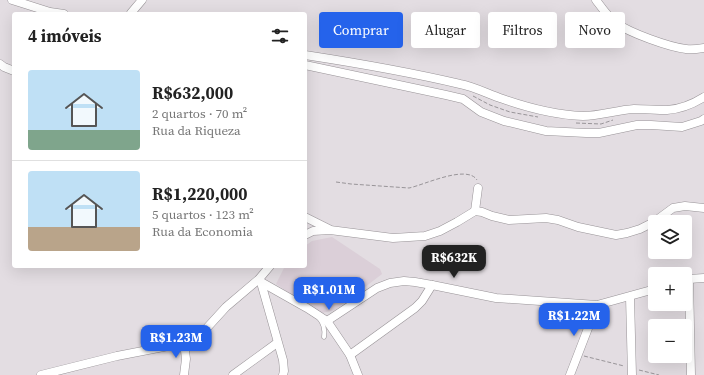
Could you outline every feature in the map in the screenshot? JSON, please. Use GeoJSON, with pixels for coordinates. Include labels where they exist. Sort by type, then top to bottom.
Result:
{"type":"FeatureCollection","features":[{"type":"Feature","properties":{"kind":"street"},"geometry":{"type":"LineString","coordinates":[[12,0],[50,12]]}},
{"type":"Feature","properties":{"kind":"street"},"geometry":{"type":"LineString","coordinates":[[132,12],[142,0]]}},
{"type":"Feature","properties":{"kind":"street"},"geometry":{"type":"LineString","coordinates":[[596,0],[606,14],[617,23],[631,31],[685,49],[704,48]]}},
{"type":"Feature","properties":{"kind":"street"},"geometry":{"type":"LineString","coordinates":[[307,54],[407,72],[472,86],[517,104],[536,109],[582,116],[595,116],[620,110],[669,110],[684,106],[704,97]]}},
{"type":"Feature","properties":{"kind":"street"},"geometry":{"type":"LineString","coordinates":[[0,64],[12,70]]}},
{"type":"Feature","properties":{"kind":"street"},"geometry":{"type":"LineString","coordinates":[[307,65],[463,99],[481,112],[504,121],[546,131],[599,133],[637,125],[682,127],[704,119]]}},
{"type":"Feature","properties":{"kind":"street"},"geometry":{"type":"LineString","coordinates":[[474,211],[478,188]]}},
{"type":"Feature","properties":{"kind":"street"},"geometry":{"type":"LineString","coordinates":[[307,234],[313,231],[330,230],[393,238],[425,236],[440,231],[474,211],[509,220],[546,218],[558,220],[578,227],[616,235],[640,229],[654,222],[673,208],[685,206],[704,208]]}},
{"type":"Feature","properties":{"kind":"street"},"geometry":{"type":"LineString","coordinates":[[307,218],[330,230]]}},
{"type":"Feature","properties":{"kind":"street"},"geometry":{"type":"LineString","coordinates":[[41,375],[117,356],[184,343],[195,338],[205,330],[226,307],[260,280],[269,268]]}},
{"type":"Feature","properties":{"kind":"street"},"geometry":{"type":"LineString","coordinates":[[692,279],[704,278]]}},
{"type":"Feature","properties":{"kind":"street"},"geometry":{"type":"LineString","coordinates":[[260,280],[327,321],[350,355],[358,375]]}},
{"type":"Feature","properties":{"kind":"street"},"geometry":{"type":"LineString","coordinates":[[260,280],[283,360],[283,375]]}},
{"type":"Feature","properties":{"kind":"street"},"geometry":{"type":"LineString","coordinates":[[327,321],[377,288],[390,283],[404,281],[496,298],[597,305],[648,291]]}},
{"type":"Feature","properties":{"kind":"street"},"geometry":{"type":"LineString","coordinates":[[350,355],[415,308],[422,301],[432,285]]}},
{"type":"Feature","properties":{"kind":"street"},"geometry":{"type":"LineString","coordinates":[[630,297],[632,372]]}},
{"type":"Feature","properties":{"kind":"street"},"geometry":{"type":"LineString","coordinates":[[570,375],[597,305]]}},
{"type":"Feature","properties":{"kind":"street"},"geometry":{"type":"LineString","coordinates":[[688,311],[691,375]]}},
{"type":"Feature","properties":{"kind":"street"},"geometry":{"type":"LineString","coordinates":[[184,343],[186,359],[184,375]]}},
{"type":"Feature","properties":{"kind":"street"},"geometry":{"type":"LineString","coordinates":[[233,375],[277,343]]}},
{"type":"Feature","properties":{"kind":"lane"},"geometry":{"type":"LineString","coordinates":[[315,313],[321,320],[324,327],[324,338]]}},
{"type":"Feature","properties":{"kind":"path"},"geometry":{"type":"LineString","coordinates":[[336,182],[409,188],[449,176],[465,175],[474,177],[478,188]]}},
{"type":"Feature","properties":{"kind":"path"},"geometry":{"type":"LineString","coordinates":[[578,354],[632,372],[659,375]]}},
{"type":"Feature","properties":{"kind":"shaded area"},"geometry":{"type":"Polygon","coordinates":[[[332,237],[380,269],[382,274],[335,310],[322,313],[276,284],[284,268],[307,268],[307,245],[312,241],[332,237]]]}}]}
